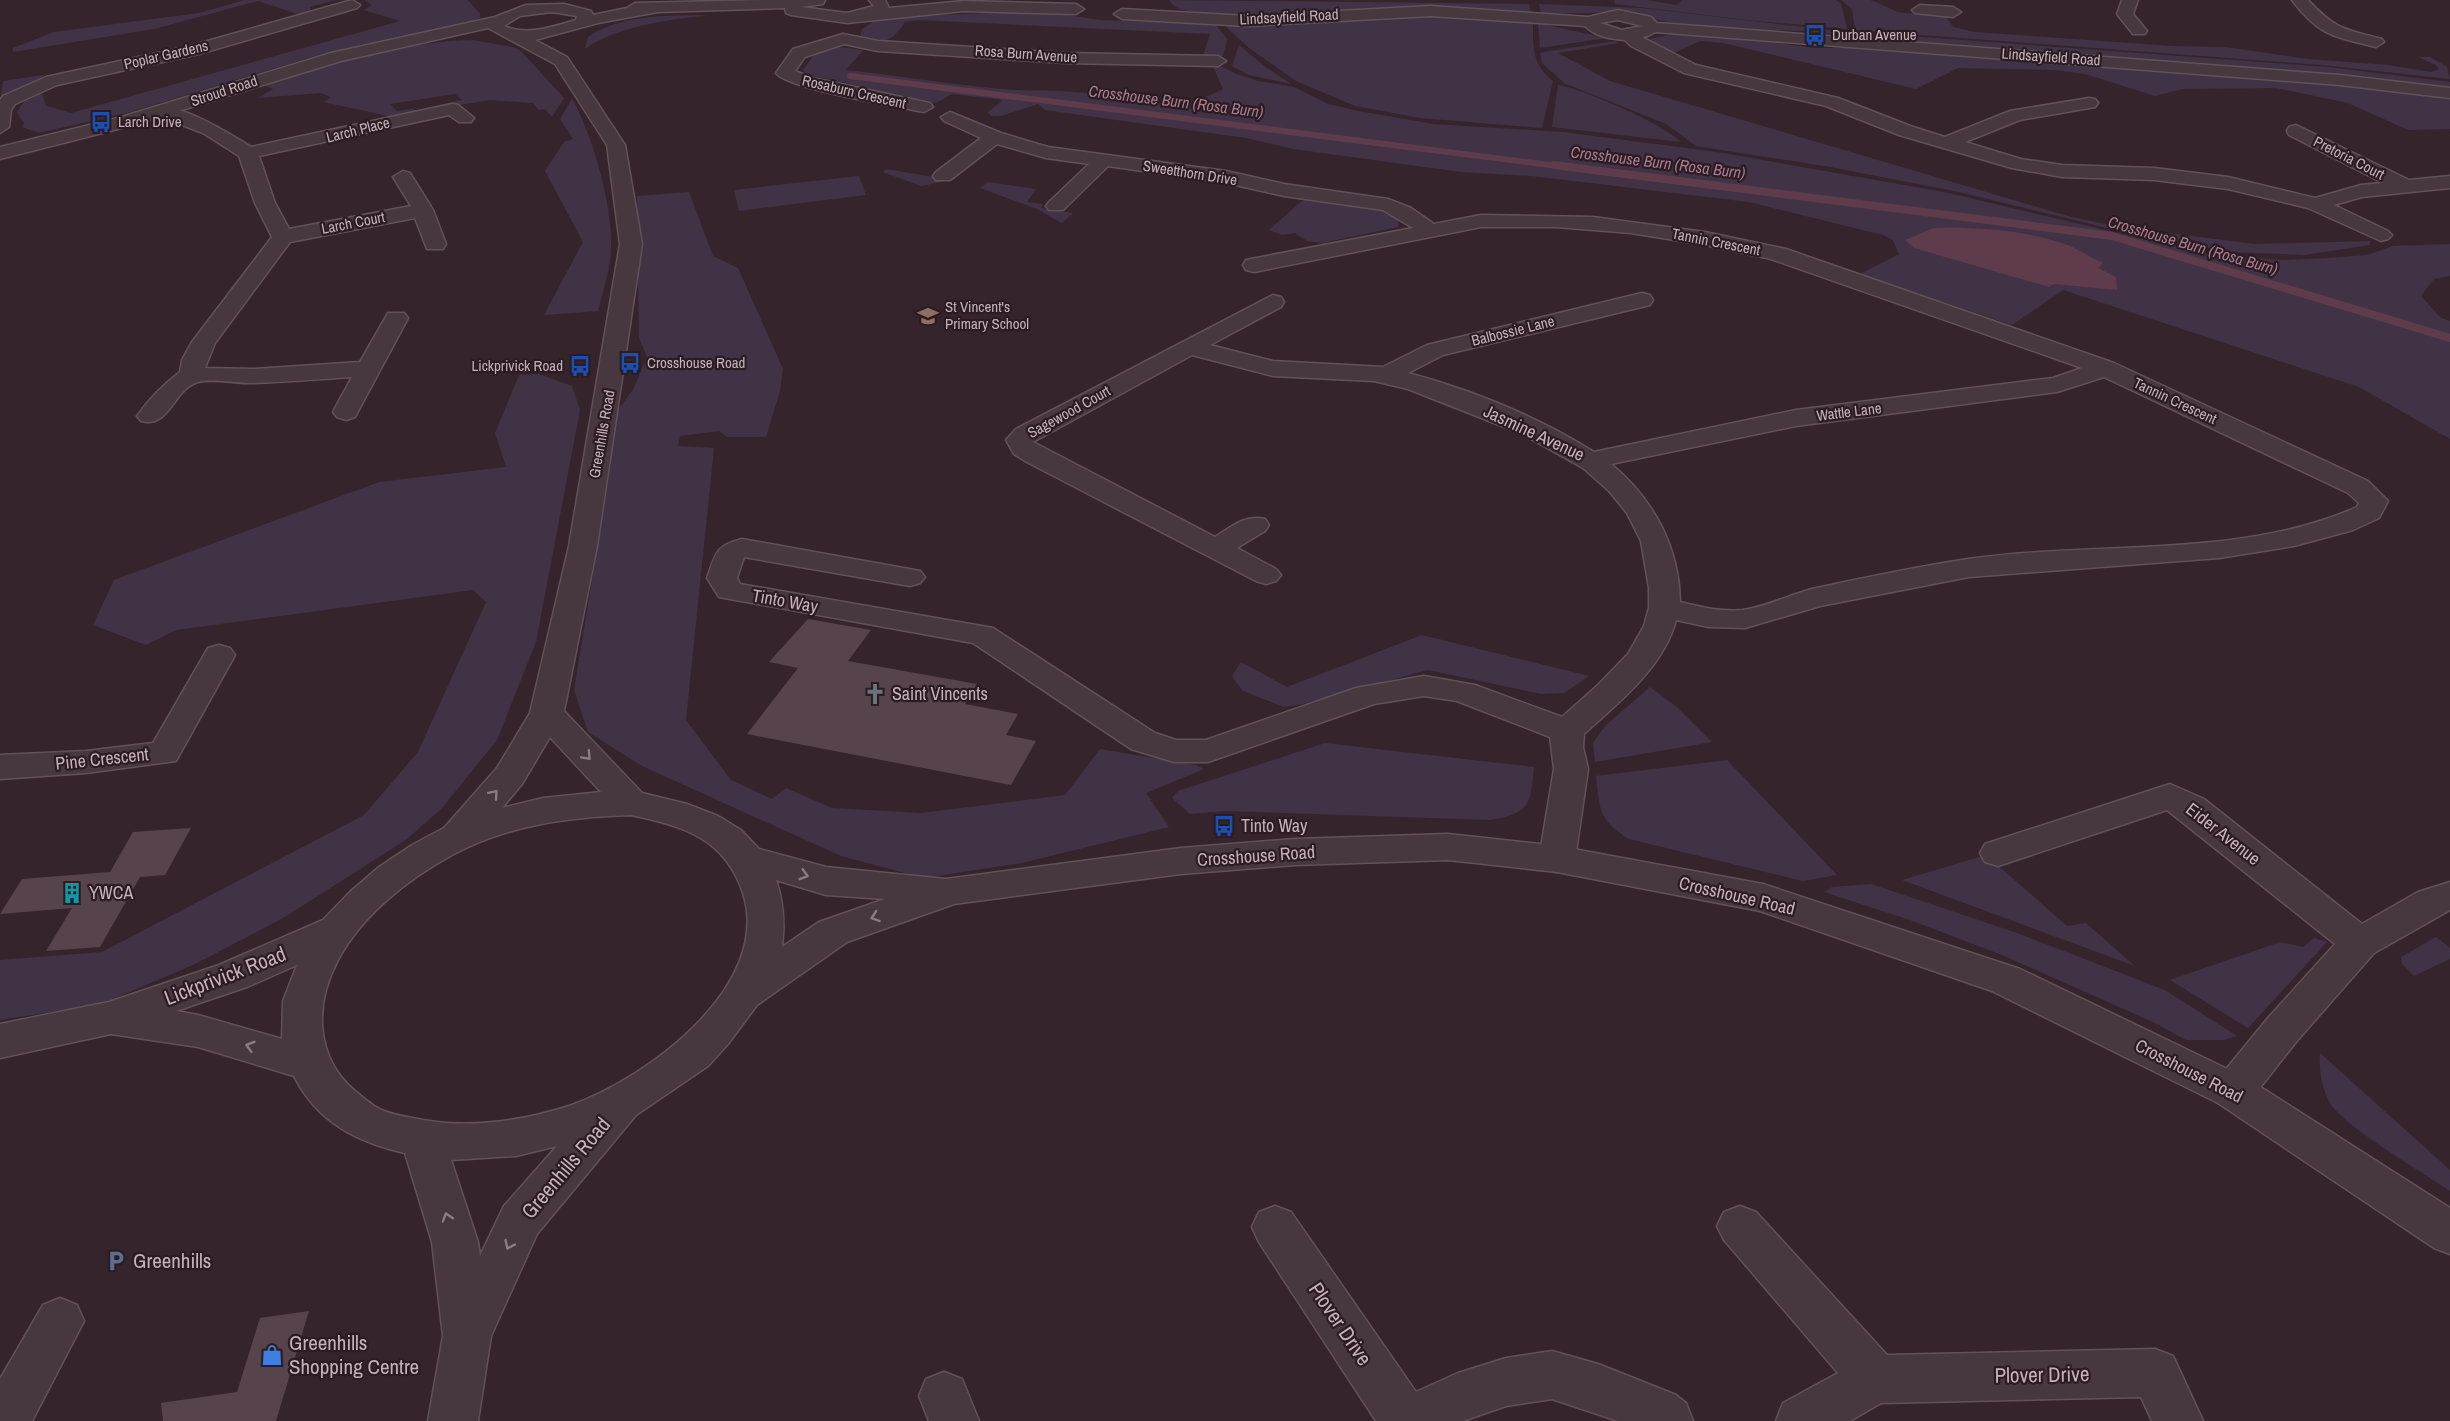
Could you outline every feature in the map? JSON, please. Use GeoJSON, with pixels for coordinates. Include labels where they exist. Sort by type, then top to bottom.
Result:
{"type":"FeatureCollection","features":[{"type":"Feature","properties":{"kind":"street"},"geometry":{"type":"LineString","coordinates":[[1002,6],[1053,0]]}},
{"type":"Feature","properties":{"kind":"street"},"geometry":{"type":"LineString","coordinates":[[2130,0],[2125,14],[2135,25],[2153,21]]}},
{"type":"Feature","properties":{"kind":"street"},"geometry":{"type":"LineString","coordinates":[[2300,0],[2323,25],[2334,32],[2376,42]]}},
{"type":"Feature","properties":{"kind":"street"},"geometry":{"type":"LineString","coordinates":[[1109,14],[1145,9],[1154,2]]}},
{"type":"Feature","properties":{"kind":"street","name":"Lindsayfield Road"},"geometry":{"type":"LineString","coordinates":[[1154,2],[1202,19]]}},
{"type":"Feature","properties":{"kind":"street"},"geometry":{"type":"LineString","coordinates":[[503,18],[542,9],[561,8],[747,6],[817,8],[845,18],[872,7],[1073,4]]}},
{"type":"Feature","properties":{"kind":"street","name":"Lindsayfield Road"},"geometry":{"type":"LineString","coordinates":[[1073,4],[1109,14],[1202,19],[1282,20],[1431,11],[1591,22]]}},
{"type":"Feature","properties":{"kind":"street","name":"Poplar Gardens"},"geometry":{"type":"LineString","coordinates":[[21,149],[0,127],[2,110],[9,100],[52,81],[193,50],[352,5]]}},
{"type":"Feature","properties":{"kind":"street"},"geometry":{"type":"LineString","coordinates":[[817,8],[843,35],[872,7]]}},
{"type":"Feature","properties":{"kind":"street"},"geometry":{"type":"LineString","coordinates":[[561,8],[585,14],[586,18],[564,39],[561,61]]}},
{"type":"Feature","properties":{"kind":"street"},"geometry":{"type":"LineString","coordinates":[[503,18],[535,34],[656,8]]}},
{"type":"Feature","properties":{"kind":"street"},"geometry":{"type":"LineString","coordinates":[[1920,10],[1953,12]]}},
{"type":"Feature","properties":{"kind":"street"},"geometry":{"type":"LineString","coordinates":[[1618,15],[1638,18],[1652,27],[1645,32],[1626,34],[1601,30],[1591,22],[1600,17],[1618,15]]}},
{"type":"Feature","properties":{"kind":"street","name":"Stroud Road"},"geometry":{"type":"LineString","coordinates":[[0,153],[162,111],[337,57],[503,18]]}},
{"type":"Feature","properties":{"kind":"street","name":"Greenhills Road"},"geometry":{"type":"LineString","coordinates":[[456,838],[510,776],[547,713],[583,546],[631,244],[616,145],[561,61],[503,18]]}},
{"type":"Feature","properties":{"kind":"street","name":"Lindsayfield Road"},"geometry":{"type":"LineString","coordinates":[[1652,27],[2329,79],[2450,93]]}},
{"type":"Feature","properties":{"kind":"street"},"geometry":{"type":"LineString","coordinates":[[2306,35],[2334,32]]}},
{"type":"Feature","properties":{"kind":"street"},"geometry":{"type":"LineString","coordinates":[[1626,34],[1637,43],[1690,69],[1832,102],[1946,143],[2049,169],[2202,178],[2315,204],[2381,235]]}},
{"type":"Feature","properties":{"kind":"street","name":"Rosa Burn Avenue"},"geometry":{"type":"LineString","coordinates":[[843,35],[878,46],[957,49],[1161,66],[1218,61]]}},
{"type":"Feature","properties":{"kind":"street","name":"Rosaburn Crescent"},"geometry":{"type":"LineString","coordinates":[[843,35],[799,53],[785,73],[808,82],[924,107]]}},
{"type":"Feature","properties":{"kind":"street"},"geometry":{"type":"LineString","coordinates":[[2030,96],[2057,108]]}},
{"type":"Feature","properties":{"kind":"street"},"geometry":{"type":"LineString","coordinates":[[1946,143],[2016,115],[2089,103]]}},
{"type":"Feature","properties":{"kind":"street","name":"Larch Place"},"geometry":{"type":"LineString","coordinates":[[248,153],[342,135],[394,120],[452,109],[465,118]]}},
{"type":"Feature","properties":{"kind":"street"},"geometry":{"type":"LineString","coordinates":[[162,111],[210,129],[248,153],[265,203],[283,237],[204,342],[194,360],[192,375]]}},
{"type":"Feature","properties":{"kind":"street","name":"Sweetthorn Drive"},"geometry":{"type":"LineString","coordinates":[[950,117],[975,128],[997,129],[1046,152],[1226,177],[1284,190],[1388,205],[1404,212],[1428,229]]}},
{"type":"Feature","properties":{"kind":"street"},"geometry":{"type":"LineString","coordinates":[[943,176],[997,129]]}},
{"type":"Feature","properties":{"kind":"street","name":"Pretoria Court"},"geometry":{"type":"LineString","coordinates":[[2296,131],[2403,185]]}},
{"type":"Feature","properties":{"kind":"street"},"geometry":{"type":"LineString","coordinates":[[1056,206],[1104,160]]}},
{"type":"Feature","properties":{"kind":"street"},"geometry":{"type":"LineString","coordinates":[[2120,173],[2146,194]]}},
{"type":"Feature","properties":{"kind":"street"},"geometry":{"type":"LineString","coordinates":[[403,177],[423,210],[435,244]]}},
{"type":"Feature","properties":{"kind":"street"},"geometry":{"type":"LineString","coordinates":[[2315,204],[2361,191],[2450,182]]}},
{"type":"Feature","properties":{"kind":"street","name":"Larch Court"},"geometry":{"type":"LineString","coordinates":[[283,237],[423,210]]}},
{"type":"Feature","properties":{"kind":"street","name":"Tannin Crescent"},"geometry":{"type":"LineString","coordinates":[[1254,265],[1296,247],[1481,220],[1509,219],[1622,226],[1735,243],[1778,254],[2105,368],[2358,487],[2373,501],[2369,512],[2343,524],[2294,537],[2146,556],[1969,568],[1814,598],[1745,619],[1709,618],[1664,608]]}},
{"type":"Feature","properties":{"kind":"street","name":"Balbossie Lane"},"geometry":{"type":"LineString","coordinates":[[1388,375],[1410,361],[1435,350],[1642,300]]}},
{"type":"Feature","properties":{"kind":"street","name":"Sagewood Court"},"geometry":{"type":"LineString","coordinates":[[1266,574],[1034,455],[1023,448],[1019,440],[1024,435],[1273,302]]}},
{"type":"Feature","properties":{"kind":"street"},"geometry":{"type":"LineString","coordinates":[[1602,309],[1629,326]]}},
{"type":"Feature","properties":{"kind":"street"},"geometry":{"type":"LineString","coordinates":[[346,412],[366,369],[396,318]]}},
{"type":"Feature","properties":{"kind":"street","name":"Jasmine Avenue"},"geometry":{"type":"LineString","coordinates":[[1190,347],[1248,366],[1388,375],[1515,420],[1592,460],[1617,482],[1652,530],[1661,561],[1664,608],[1653,636],[1625,678],[1567,730]]}},
{"type":"Feature","properties":{"kind":"street","name":"Wattle Lane"},"geometry":{"type":"LineString","coordinates":[[1592,460],[1796,418],[2057,385],[2105,368]]}},
{"type":"Feature","properties":{"kind":"street"},"geometry":{"type":"LineString","coordinates":[[150,417],[172,390],[192,375],[254,376],[366,369]]}},
{"type":"Feature","properties":{"kind":"street"},"geometry":{"type":"LineString","coordinates":[[1216,549],[1255,525]]}},
{"type":"Feature","properties":{"kind":"street","name":"Tinto Way"},"geometry":{"type":"LineString","coordinates":[[910,577],[742,548],[731,552],[722,578],[730,591],[982,635],[1143,741],[1174,751],[1208,751],[1368,695],[1424,686],[1463,692],[1567,730]]}},
{"type":"Feature","properties":{"kind":"street","name":"Pine Crescent"},"geometry":{"type":"LineString","coordinates":[[0,767],[86,762],[178,751],[219,655]]}},
{"type":"Feature","properties":{"kind":"street"},"geometry":{"type":"LineString","coordinates":[[547,713],[631,803]]}},
{"type":"Feature","properties":{"kind":"street"},"geometry":{"type":"LineString","coordinates":[[1557,859],[1571,769],[1566,747],[1567,730]]}},
{"type":"Feature","properties":{"kind":"street","name":"Eider Avenue"},"geometry":{"type":"LineString","coordinates":[[1998,853],[2170,796],[2192,808],[2360,943]]}},
{"type":"Feature","properties":{"kind":"street"},"geometry":{"type":"LineString","coordinates":[[631,803],[679,812],[718,831],[748,859],[766,897],[765,943],[745,993],[696,1052],[624,1101],[557,1128],[488,1142],[423,1140],[370,1125],[330,1098],[306,1063],[300,1020],[311,974],[338,930],[387,879],[456,838],[515,816],[574,804],[631,803]]}},
{"type":"Feature","properties":{"kind":"street","name":"Crosshouse Road"},"geometry":{"type":"LineString","coordinates":[[745,993],[833,932],[951,891],[1181,861],[1295,852],[1448,846],[1557,859],[1763,898],[2006,980],[2233,1091],[2450,1233]]}},
{"type":"Feature","properties":{"kind":"street","name":"Crosshouse Road"},"geometry":{"type":"LineString","coordinates":[[748,859],[826,881],[951,891]]}},
{"type":"Feature","properties":{"kind":"street"},"geometry":{"type":"LineString","coordinates":[[2233,1091],[2282,1030],[2360,943],[2431,902],[2450,896]]}},
{"type":"Feature","properties":{"kind":"street","name":"Lickprivick Road"},"geometry":{"type":"LineString","coordinates":[[0,1041],[110,1018],[233,976],[338,930]]}},
{"type":"Feature","properties":{"kind":"street","name":"Lickprivick Road"},"geometry":{"type":"LineString","coordinates":[[110,1018],[198,1031],[306,1063]]}},
{"type":"Feature","properties":{"kind":"street","name":"Greenhills Road"},"geometry":{"type":"LineString","coordinates":[[453,1421],[467,1336],[520,1220],[624,1101]]}},
{"type":"Feature","properties":{"kind":"street","name":"Greenhills Road"},"geometry":{"type":"LineString","coordinates":[[423,1140],[455,1242],[467,1336]]}},
{"type":"Feature","properties":{"kind":"street"},"geometry":{"type":"LineString","coordinates":[[1740,1226],[1876,1379]]}},
{"type":"Feature","properties":{"kind":"street","name":"Plover Drive"},"geometry":{"type":"LineString","coordinates":[[1275,1227],[1408,1421],[1458,1397],[1506,1382],[1552,1375],[1598,1388],[1658,1413],[1668,1421]]}},
{"type":"Feature","properties":{"kind":"street"},"geometry":{"type":"LineString","coordinates":[[4,1421],[60,1322]]}},
{"type":"Feature","properties":{"kind":"street","name":"Plover Drive"},"geometry":{"type":"LineString","coordinates":[[1801,1421],[1876,1379],[2155,1373],[2178,1421]]}},
{"type":"Feature","properties":{"kind":"shaded area"},"geometry":{"type":"Polygon","coordinates":[[[245,0],[336,0],[310,7],[310,11],[301,15],[258,1],[154,29],[13,52],[13,48],[54,32],[199,13],[245,0]]]}},
{"type":"Feature","properties":{"kind":"shaded area"},"geometry":{"type":"Polygon","coordinates":[[[364,0],[468,0],[480,14],[480,18],[318,55],[130,112],[39,133],[22,127],[24,123],[17,112],[26,98],[41,90],[46,106],[71,113],[400,21],[364,10],[372,5],[364,0]]]}},
{"type":"Feature","properties":{"kind":"shaded area"},"geometry":{"type":"Polygon","coordinates":[[[1169,0],[1529,4],[1531,12],[1214,16],[1178,8],[1169,0]]]}},
{"type":"Feature","properties":{"kind":"shaded area"},"geometry":{"type":"Polygon","coordinates":[[[1614,0],[1647,0],[1676,5],[1683,0],[1836,0],[1841,4],[1847,29],[1615,4],[1614,0]]]}},
{"type":"Feature","properties":{"kind":"shaded area"},"geometry":{"type":"Polygon","coordinates":[[[1841,0],[1870,0],[1899,12],[1940,14],[1946,16],[1953,27],[1975,32],[2172,46],[2225,47],[2308,59],[2388,65],[2431,72],[2439,69],[2436,65],[2418,57],[2430,57],[2447,67],[2450,79],[2321,65],[1855,30],[1852,9],[1841,0]]]}},
{"type":"Feature","properties":{"kind":"shaded area"},"geometry":{"type":"Polygon","coordinates":[[[1539,4],[1642,8],[1846,32],[1844,35],[1805,31],[1723,29],[1668,22],[1623,12],[1541,14],[1539,4]]]}},
{"type":"Feature","properties":{"kind":"shaded area"},"geometry":{"type":"Polygon","coordinates":[[[1049,12],[1100,20],[1215,24],[1227,39],[1223,56],[1203,56],[1210,34],[919,20],[905,22],[891,38],[886,40],[875,41],[860,37],[862,29],[873,22],[891,17],[1049,12]]]}},
{"type":"Feature","properties":{"kind":"shaded area"},"geometry":{"type":"Polygon","coordinates":[[[710,15],[662,21],[628,29],[585,49],[588,37],[616,24],[647,17],[710,15]]]}},
{"type":"Feature","properties":{"kind":"shaded area"},"geometry":{"type":"Polygon","coordinates":[[[1453,15],[1533,22],[1537,62],[1553,81],[1542,128],[1420,118],[1355,106],[1296,81],[1249,48],[1222,23],[1453,15]]]}},
{"type":"Feature","properties":{"kind":"shaded area"},"geometry":{"type":"Polygon","coordinates":[[[1538,23],[1607,38],[1540,48],[1538,23]]]}},
{"type":"Feature","properties":{"kind":"shaded area"},"geometry":{"type":"Polygon","coordinates":[[[1854,32],[2328,67],[2450,82],[2450,89],[1879,41],[1851,36],[1854,32]]]}},
{"type":"Feature","properties":{"kind":"shaded area"},"geometry":{"type":"Polygon","coordinates":[[[1673,34],[1753,40],[1815,48],[1883,48],[2344,84],[2450,96],[2450,129],[2408,130],[2348,103],[2276,88],[2183,89],[2155,96],[2085,74],[2054,70],[1958,68],[1916,89],[1723,43],[1700,41],[1674,53],[1651,43],[1649,39],[1673,34]]]}},
{"type":"Feature","properties":{"kind":"shaded area"},"geometry":{"type":"Polygon","coordinates":[[[472,40],[513,47],[521,51],[564,98],[552,117],[545,109],[539,110],[533,103],[490,100],[447,107],[439,105],[462,100],[455,94],[390,104],[397,111],[412,109],[418,111],[393,117],[323,102],[331,97],[321,93],[258,98],[273,89],[265,86],[341,61],[393,49],[472,40]]]}},
{"type":"Feature","properties":{"kind":"shaded area"},"geometry":{"type":"Polygon","coordinates":[[[1615,41],[1619,43],[1558,53],[1610,81],[2068,216],[2114,226],[2254,244],[2370,241],[2370,245],[2304,255],[2229,252],[2115,230],[1959,192],[1830,167],[1696,146],[1666,124],[1564,83],[1542,63],[1540,53],[1543,52],[1615,41]]]}},
{"type":"Feature","properties":{"kind":"shaded area"},"geometry":{"type":"Polygon","coordinates":[[[1239,45],[1291,84],[1249,75],[1232,66],[1239,45]]]}},
{"type":"Feature","properties":{"kind":"shaded area"},"geometry":{"type":"Polygon","coordinates":[[[838,47],[863,50],[846,70],[973,86],[1075,92],[1169,103],[1205,97],[1223,89],[1213,67],[1223,67],[1258,81],[1294,87],[1328,104],[1359,111],[1433,124],[1563,132],[1717,152],[1944,192],[2190,250],[2233,257],[2285,260],[2329,258],[2367,255],[2393,246],[2450,244],[2450,276],[2434,279],[2421,296],[2441,318],[2450,321],[2450,439],[2359,387],[2063,290],[2012,325],[1860,274],[1899,254],[1893,240],[1883,235],[1749,202],[1532,176],[1461,172],[1293,149],[1246,138],[1045,110],[1038,104],[1001,116],[991,116],[988,112],[1003,100],[952,94],[936,103],[806,74],[803,70],[816,52],[838,47]]]}},
{"type":"Feature","properties":{"kind":"shaded area"},"geometry":{"type":"Polygon","coordinates":[[[43,75],[42,80],[20,88],[0,101],[3,81],[43,75]]]}},
{"type":"Feature","properties":{"kind":"shaded area"},"geometry":{"type":"Polygon","coordinates":[[[1558,85],[1586,93],[1622,108],[1671,134],[1681,142],[1552,127],[1558,85]]]}},
{"type":"Feature","properties":{"kind":"shaded area"},"geometry":{"type":"Polygon","coordinates":[[[572,99],[580,113],[594,150],[605,192],[611,231],[610,263],[598,311],[544,315],[583,242],[545,171],[564,142],[573,139],[560,119],[572,99]]]}},
{"type":"Feature","properties":{"kind":"shaded area"},"geometry":{"type":"Polygon","coordinates":[[[886,169],[951,180],[921,186],[883,172],[886,169]]]}},
{"type":"Feature","properties":{"kind":"shaded area"},"geometry":{"type":"Polygon","coordinates":[[[859,176],[866,195],[739,211],[734,190],[859,176]]]}},
{"type":"Feature","properties":{"kind":"shaded area"},"geometry":{"type":"Polygon","coordinates":[[[988,182],[1036,189],[1027,202],[1043,204],[1041,208],[1073,213],[1062,223],[1037,209],[980,188],[988,182]]]}},
{"type":"Feature","properties":{"kind":"shaded area"},"geometry":{"type":"Polygon","coordinates":[[[689,192],[713,256],[738,268],[783,369],[780,391],[766,437],[727,437],[719,431],[680,436],[678,446],[714,448],[686,720],[731,780],[772,799],[786,788],[832,808],[921,813],[1065,795],[1100,749],[1196,765],[1204,769],[1146,793],[1169,827],[1022,863],[924,878],[841,856],[642,766],[588,732],[574,690],[608,482],[615,414],[634,388],[647,357],[639,338],[637,196],[689,192]]]}},
{"type":"Feature","properties":{"kind":"shaded area"},"geometry":{"type":"Polygon","coordinates":[[[1303,200],[1382,211],[1398,220],[1398,227],[1322,243],[1307,241],[1295,233],[1282,235],[1269,230],[1303,200]]]}},
{"type":"Feature","properties":{"kind":"shaded area"},"geometry":{"type":"Polygon","coordinates":[[[1934,228],[2000,230],[2034,235],[2065,244],[2103,263],[2098,268],[2116,277],[2117,290],[2054,284],[2049,287],[1914,248],[1905,240],[1934,228]]]}},
{"type":"Feature","properties":{"kind":"shaded area"},"geometry":{"type":"Polygon","coordinates":[[[539,374],[572,386],[580,410],[536,642],[497,740],[442,808],[407,839],[285,917],[193,965],[101,1004],[0,1020],[0,960],[102,952],[364,815],[418,752],[486,602],[473,590],[176,630],[146,645],[93,625],[114,580],[379,482],[506,467],[495,433],[519,375],[539,374]]]}},
{"type":"Feature","properties":{"kind":"shaded area"},"geometry":{"type":"Polygon","coordinates":[[[1422,635],[1589,676],[1564,693],[1541,694],[1428,670],[1303,704],[1284,707],[1243,691],[1232,676],[1241,662],[1287,687],[1422,635]]]}},
{"type":"Feature","properties":{"kind":"shaded area"},"geometry":{"type":"Polygon","coordinates":[[[1650,687],[1677,707],[1712,742],[1595,762],[1593,743],[1605,726],[1650,687]]]}},
{"type":"Feature","properties":{"kind":"shaded area"},"geometry":{"type":"Polygon","coordinates":[[[1325,743],[1534,767],[1529,799],[1521,810],[1514,814],[1490,820],[1224,811],[1190,814],[1172,798],[1178,791],[1325,743]]]}},
{"type":"Feature","properties":{"kind":"shaded area"},"geometry":{"type":"Polygon","coordinates":[[[1727,760],[1837,875],[1803,881],[1629,839],[1611,826],[1602,813],[1596,776],[1727,760]]]}},
{"type":"Feature","properties":{"kind":"shaded area"},"geometry":{"type":"Polygon","coordinates":[[[1986,855],[2067,926],[2086,923],[2135,966],[1902,880],[1986,855]]]}},
{"type":"Feature","properties":{"kind":"shaded area"},"geometry":{"type":"Polygon","coordinates":[[[1871,884],[2017,933],[2165,990],[2237,1036],[2224,1040],[2186,1040],[2155,1023],[2002,955],[1910,920],[1824,892],[1832,887],[1871,884]]]}},
{"type":"Feature","properties":{"kind":"shaded area"},"geometry":{"type":"Polygon","coordinates":[[[2436,937],[2450,948],[2450,959],[2414,976],[2402,964],[2401,957],[2436,937]]]}},
{"type":"Feature","properties":{"kind":"shaded area"},"geometry":{"type":"Polygon","coordinates":[[[2314,938],[2327,942],[2248,1028],[2170,980],[2280,942],[2303,947],[2314,938]]]}},
{"type":"Feature","properties":{"kind":"shaded area"},"geometry":{"type":"Polygon","coordinates":[[[2320,1053],[2450,1170],[2450,1191],[2385,1149],[2338,1113],[2330,1103],[2323,1084],[2320,1072],[2320,1053]]]}},
{"type":"Feature","properties":{"kind":"building","name":"Saint Vincents"},"geometry":{"type":"Polygon","coordinates":[[[808,619],[871,630],[848,661],[977,684],[965,704],[1018,714],[1006,735],[1036,741],[1011,785],[747,734],[798,668],[769,662],[808,619]]]}},
{"type":"Feature","properties":{"kind":"building","name":"YWCA"},"geometry":{"type":"Polygon","coordinates":[[[191,828],[165,875],[140,877],[100,947],[46,951],[72,908],[0,914],[22,879],[110,872],[133,832],[191,828]]]}},
{"type":"Feature","properties":{"kind":"building","name":"Greenhills Shopping Centre"},"geometry":{"type":"Polygon","coordinates":[[[309,1311],[276,1421],[163,1421],[161,1403],[237,1392],[260,1318],[309,1311]]]}},
{"type":"Feature","properties":{"kind":"waterway","name":"Crosshouse Burn (Rosa Burn)"},"geometry":{"type":"LineString","coordinates":[[850,76],[1566,167]]}},
{"type":"Feature","properties":{"kind":"waterway","name":"Crosshouse Burn (Rosa Burn)"},"geometry":{"type":"LineString","coordinates":[[1554,165],[2112,236],[2450,338]]}},
{"type":"Feature","properties":{"kind":"place","name":"Durban Avenue"},"geometry":{"type":"Point","coordinates":[1815,35]}},
{"type":"Feature","properties":{"kind":"place","name":"Larch Drive"},"geometry":{"type":"Point","coordinates":[101,122]}},
{"type":"Feature","properties":{"kind":"place","name":"St Vincent's Primary School"},"geometry":{"type":"Point","coordinates":[928,316]}},
{"type":"Feature","properties":{"kind":"place","name":"Crosshouse Road"},"geometry":{"type":"Point","coordinates":[630,363]}},
{"type":"Feature","properties":{"kind":"place","name":"Lickprivick Road"},"geometry":{"type":"Point","coordinates":[580,366]}},
{"type":"Feature","properties":{"kind":"place","name":"Saint Vincents"},"geometry":{"type":"Point","coordinates":[875,694]}},
{"type":"Feature","properties":{"kind":"place","name":"Tinto Way"},"geometry":{"type":"Point","coordinates":[1224,826]}},
{"type":"Feature","properties":{"kind":"place","name":"YWCA"},"geometry":{"type":"Point","coordinates":[72,893]}},
{"type":"Feature","properties":{"kind":"place","name":"Greenhills"},"geometry":{"type":"Point","coordinates":[116,1261]}},
{"type":"Feature","properties":{"kind":"place","name":"Greenhills Shopping Centre"},"geometry":{"type":"Point","coordinates":[272,1355]}}]}
